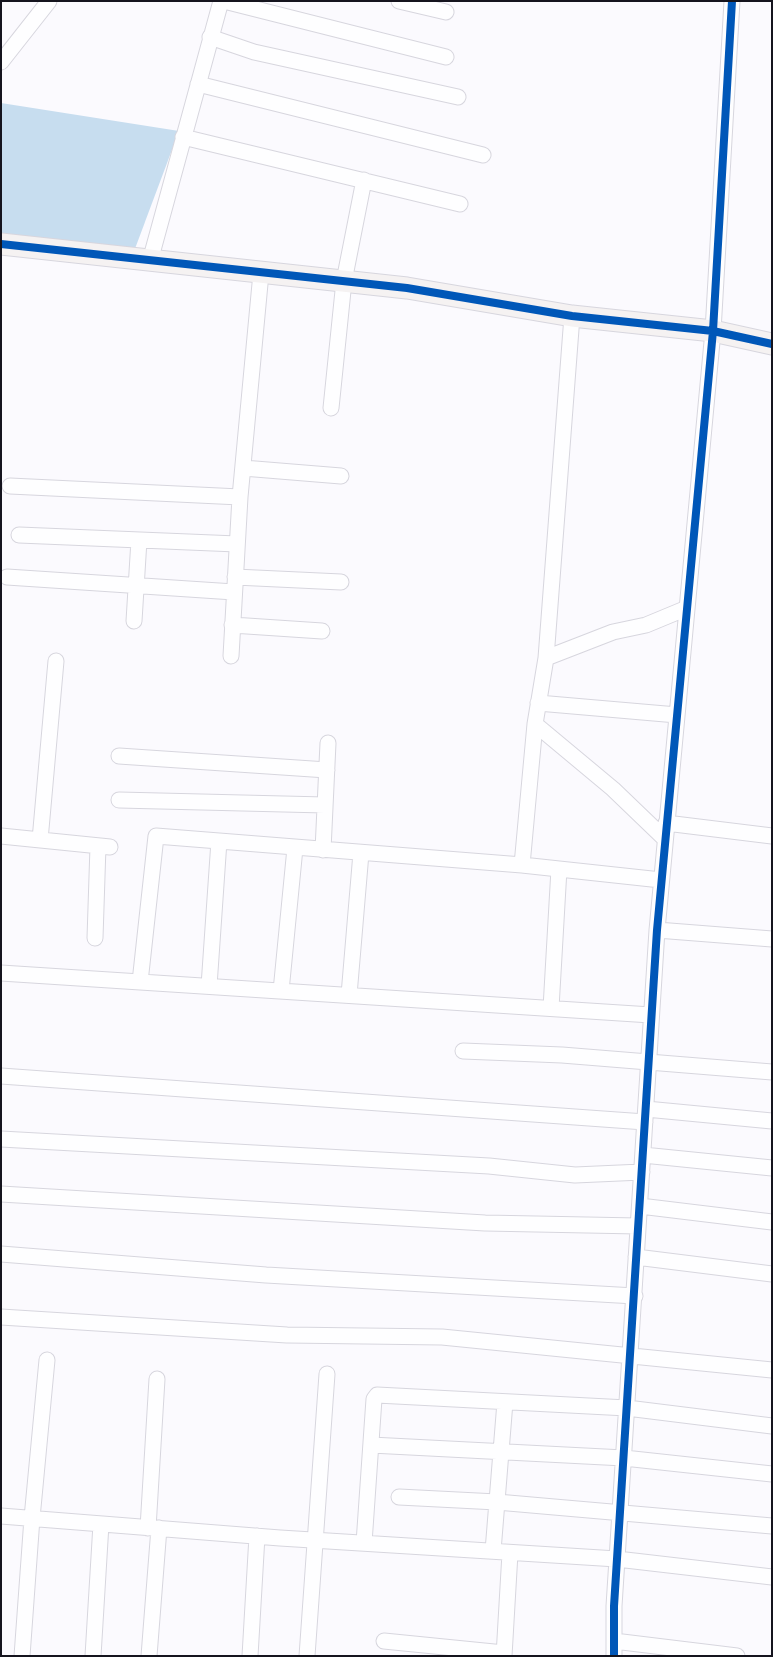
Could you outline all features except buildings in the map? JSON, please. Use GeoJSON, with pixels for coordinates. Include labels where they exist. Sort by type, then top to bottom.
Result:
{"type":"FeatureCollection","features":[{"type":"Feature","properties":{"kind":"street"},"geometry":{"type":"LineString","coordinates":[[1,62],[49,1]]}},
{"type":"Feature","properties":{"kind":"street"},"geometry":{"type":"LineString","coordinates":[[150,261],[210,37],[222,1],[446,57]]}},
{"type":"Feature","properties":{"kind":"street"},"geometry":{"type":"LineString","coordinates":[[400,1],[446,12]]}},
{"type":"Feature","properties":{"kind":"street"},"geometry":{"type":"LineString","coordinates":[[732,1],[713,331],[657,930],[636,1257],[632,1357],[617,1559],[614,1648],[737,1656]]}},
{"type":"Feature","properties":{"kind":"street"},"geometry":{"type":"LineString","coordinates":[[210,37],[254,52],[458,97]]}},
{"type":"Feature","properties":{"kind":"street"},"geometry":{"type":"LineString","coordinates":[[198,84],[483,155]]}},
{"type":"Feature","properties":{"kind":"street"},"geometry":{"type":"LineString","coordinates":[[183,137],[460,204]]}},
{"type":"Feature","properties":{"kind":"street"},"geometry":{"type":"LineString","coordinates":[[331,408],[344,280],[364,180]]}},
{"type":"Feature","properties":{"kind":"street"},"geometry":{"type":"LineString","coordinates":[[1,244],[261,273],[344,280],[408,288],[572,316],[771,339]]}},
{"type":"Feature","properties":{"kind":"street"},"geometry":{"type":"LineString","coordinates":[[231,656],[240,497],[261,273]]}},
{"type":"Feature","properties":{"kind":"street"},"geometry":{"type":"LineString","coordinates":[[522,865],[535,724],[546,658],[572,316]]}},
{"type":"Feature","properties":{"kind":"street"},"geometry":{"type":"LineString","coordinates":[[243,468],[341,476]]}},
{"type":"Feature","properties":{"kind":"street"},"geometry":{"type":"LineString","coordinates":[[10,486],[240,497]]}},
{"type":"Feature","properties":{"kind":"street"},"geometry":{"type":"LineString","coordinates":[[19,535],[237,544]]}},
{"type":"Feature","properties":{"kind":"street"},"geometry":{"type":"LineString","coordinates":[[134,621],[139,540]]}},
{"type":"Feature","properties":{"kind":"street"},"geometry":{"type":"LineString","coordinates":[[8,577],[136,585],[341,582]]}},
{"type":"Feature","properties":{"kind":"street"},"geometry":{"type":"LineString","coordinates":[[546,658],[613,632],[646,625],[687,608]]}},
{"type":"Feature","properties":{"kind":"street"},"geometry":{"type":"LineString","coordinates":[[232,625],[322,631]]}},
{"type":"Feature","properties":{"kind":"street"},"geometry":{"type":"LineString","coordinates":[[40,840],[56,662]]}},
{"type":"Feature","properties":{"kind":"street"},"geometry":{"type":"LineString","coordinates":[[538,703],[677,715]]}},
{"type":"Feature","properties":{"kind":"street"},"geometry":{"type":"LineString","coordinates":[[535,724],[613,789],[665,839]]}},
{"type":"Feature","properties":{"kind":"street"},"geometry":{"type":"LineString","coordinates":[[323,850],[328,743]]}},
{"type":"Feature","properties":{"kind":"street"},"geometry":{"type":"LineString","coordinates":[[119,756],[327,770]]}},
{"type":"Feature","properties":{"kind":"street"},"geometry":{"type":"LineString","coordinates":[[119,800],[325,805]]}},
{"type":"Feature","properties":{"kind":"street"},"geometry":{"type":"LineString","coordinates":[[666,823],[772,836]]}},
{"type":"Feature","properties":{"kind":"street"},"geometry":{"type":"LineString","coordinates":[[1,836],[104,846],[95,938]]}},
{"type":"Feature","properties":{"kind":"street"},"geometry":{"type":"LineString","coordinates":[[140,982],[156,836],[522,865],[661,880]]}},
{"type":"Feature","properties":{"kind":"street"},"geometry":{"type":"LineString","coordinates":[[210,986],[219,841]]}},
{"type":"Feature","properties":{"kind":"street"},"geometry":{"type":"LineString","coordinates":[[281,991],[295,848]]}},
{"type":"Feature","properties":{"kind":"street"},"geometry":{"type":"LineString","coordinates":[[350,995],[361,853]]}},
{"type":"Feature","properties":{"kind":"street"},"geometry":{"type":"LineString","coordinates":[[551,1008],[560,869]]}},
{"type":"Feature","properties":{"kind":"street"},"geometry":{"type":"LineString","coordinates":[[657,930],[772,939]]}},
{"type":"Feature","properties":{"kind":"street"},"geometry":{"type":"LineString","coordinates":[[1,973],[652,1015]]}},
{"type":"Feature","properties":{"kind":"street"},"geometry":{"type":"LineString","coordinates":[[463,1051],[562,1055],[649,1064],[772,1072]]}},
{"type":"Feature","properties":{"kind":"street"},"geometry":{"type":"LineString","coordinates":[[1,1076],[645,1116],[772,1121]]}},
{"type":"Feature","properties":{"kind":"street"},"geometry":{"type":"LineString","coordinates":[[1,1139],[489,1166],[575,1175],[642,1172]]}},
{"type":"Feature","properties":{"kind":"street"},"geometry":{"type":"LineString","coordinates":[[643,1155],[772,1168]]}},
{"type":"Feature","properties":{"kind":"street"},"geometry":{"type":"LineString","coordinates":[[1,1194],[485,1223],[638,1226]]}},
{"type":"Feature","properties":{"kind":"street"},"geometry":{"type":"LineString","coordinates":[[640,1206],[772,1222]]}},
{"type":"Feature","properties":{"kind":"street"},"geometry":{"type":"LineString","coordinates":[[1,1254],[266,1275],[634,1296]]}},
{"type":"Feature","properties":{"kind":"street"},"geometry":{"type":"LineString","coordinates":[[636,1257],[772,1274]]}},
{"type":"Feature","properties":{"kind":"street"},"geometry":{"type":"LineString","coordinates":[[1,1317],[286,1335],[442,1337],[772,1370]]}},
{"type":"Feature","properties":{"kind":"street"},"geometry":{"type":"LineString","coordinates":[[22,1656],[32,1518],[47,1360]]}},
{"type":"Feature","properties":{"kind":"street"},"geometry":{"type":"LineString","coordinates":[[307,1656],[327,1374]]}},
{"type":"Feature","properties":{"kind":"street"},"geometry":{"type":"LineString","coordinates":[[149,1656],[157,1379]]}},
{"type":"Feature","properties":{"kind":"street"},"geometry":{"type":"LineString","coordinates":[[364,1543],[374,1400],[377,1395],[627,1408],[772,1426]]}},
{"type":"Feature","properties":{"kind":"street"},"geometry":{"type":"LineString","coordinates":[[493,1551],[505,1402]]}},
{"type":"Feature","properties":{"kind":"street"},"geometry":{"type":"LineString","coordinates":[[371,1445],[624,1458],[772,1474]]}},
{"type":"Feature","properties":{"kind":"street"},"geometry":{"type":"LineString","coordinates":[[399,1497],[496,1502],[772,1526]]}},
{"type":"Feature","properties":{"kind":"street"},"geometry":{"type":"LineString","coordinates":[[1,1516],[257,1536],[617,1559],[772,1577]]}},
{"type":"Feature","properties":{"kind":"street"},"geometry":{"type":"LineString","coordinates":[[93,1656],[101,1524]]}},
{"type":"Feature","properties":{"kind":"street"},"geometry":{"type":"LineString","coordinates":[[250,1656],[257,1536]]}},
{"type":"Feature","properties":{"kind":"street"},"geometry":{"type":"LineString","coordinates":[[384,1641],[504,1654],[510,1553]]}},
{"type":"Feature","properties":{"kind":"water"},"geometry":{"type":"Polygon","coordinates":[[[1,103],[179,131],[133,254],[1,235],[1,103]]]}},
{"type":"Feature","properties":{"kind":"cycle path"},"geometry":{"type":"LineString","coordinates":[[614,1656],[614,1606],[657,930],[713,331],[732,1]]}},
{"type":"Feature","properties":{"kind":"cycle path"},"geometry":{"type":"LineString","coordinates":[[1,244],[407,288],[572,316],[713,331],[772,344]]}}]}
